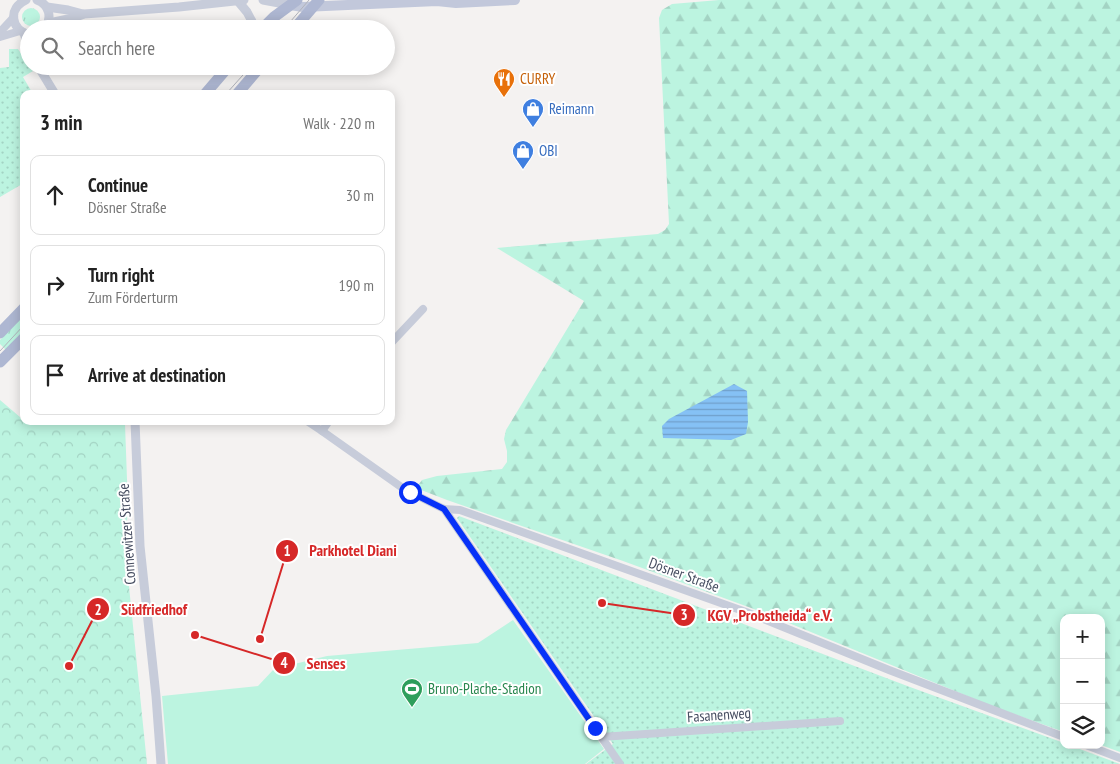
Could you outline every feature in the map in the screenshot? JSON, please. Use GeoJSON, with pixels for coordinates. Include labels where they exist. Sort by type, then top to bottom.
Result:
{"type":"FeatureCollection","features":[{"type":"Feature","properties":{"kind":"main road"},"geometry":{"type":"LineString","coordinates":[[271,20],[294,3],[303,7],[316,3],[437,1],[456,4],[515,0]]}},
{"type":"Feature","properties":{"kind":"main road"},"geometry":{"type":"LineString","coordinates":[[302,20],[316,3]]}},
{"type":"Feature","properties":{"kind":"main road"},"geometry":{"type":"LineString","coordinates":[[208,90],[221,75]]}},
{"type":"Feature","properties":{"kind":"main road"},"geometry":{"type":"LineString","coordinates":[[240,90],[253,75]]}},
{"type":"Feature","properties":{"kind":"main road"},"geometry":{"type":"LineString","coordinates":[[0,333],[20,312]]}},
{"type":"Feature","properties":{"kind":"main road"},"geometry":{"type":"LineString","coordinates":[[0,362],[20,342]]}},
{"type":"Feature","properties":{"kind":"street"},"geometry":{"type":"LineString","coordinates":[[20,30],[16,27],[14,16],[16,7],[24,0]]}},
{"type":"Feature","properties":{"kind":"street"},"geometry":{"type":"LineString","coordinates":[[38,0],[47,7],[84,14]]}},
{"type":"Feature","properties":{"kind":"street"},"geometry":{"type":"LineString","coordinates":[[233,0],[247,12],[251,20]]}},
{"type":"Feature","properties":{"kind":"street"},"geometry":{"type":"LineString","coordinates":[[66,20],[84,14],[244,0]]}},
{"type":"Feature","properties":{"kind":"street"},"geometry":{"type":"LineString","coordinates":[[263,0],[294,3]]}},
{"type":"Feature","properties":{"kind":"street"},"geometry":{"type":"LineString","coordinates":[[47,7],[49,12],[48,20]]}},
{"type":"Feature","properties":{"kind":"street"},"geometry":{"type":"LineString","coordinates":[[0,32],[14,16]]}},
{"type":"Feature","properties":{"kind":"street"},"geometry":{"type":"LineString","coordinates":[[0,37],[20,34]]}},
{"type":"Feature","properties":{"kind":"street"},"geometry":{"type":"LineString","coordinates":[[43,75],[53,90]]}},
{"type":"Feature","properties":{"kind":"street"},"geometry":{"type":"LineString","coordinates":[[395,339],[423,309]]}},
{"type":"Feature","properties":{"kind":"street","name":"Connewitzer Straße"},"geometry":{"type":"LineString","coordinates":[[135,425],[140,546],[156,696],[161,764]]}},
{"type":"Feature","properties":{"kind":"street","name":"Dösner Straße"},"geometry":{"type":"LineString","coordinates":[[314,425],[404,489],[444,509],[460,510],[746,612],[889,670],[1060,735]]}},
{"type":"Feature","properties":{"kind":"street"},"geometry":{"type":"LineString","coordinates":[[322,430],[326,425]]}},
{"type":"Feature","properties":{"kind":"street"},"geometry":{"type":"LineString","coordinates":[[444,509],[620,764]]}},
{"type":"Feature","properties":{"kind":"street","name":"Fasanenweg"},"geometry":{"type":"LineString","coordinates":[[601,737],[840,721]]}},
{"type":"Feature","properties":{"kind":"street"},"geometry":{"type":"LineString","coordinates":[[1096,749],[1120,758]]}},
{"type":"Feature","properties":{"kind":"green space"},"geometry":{"type":"Polygon","coordinates":[[[719,0],[1120,0],[1120,752],[1105,746],[1105,614],[1060,614],[1060,731],[989,705],[762,612],[416,488],[422,480],[437,476],[502,469],[507,462],[504,439],[506,430],[584,301],[497,248],[658,234],[665,230],[669,224],[659,18],[662,10],[672,4],[719,0]]]}},
{"type":"Feature","properties":{"kind":"green space"},"geometry":{"type":"Polygon","coordinates":[[[27,8],[35,8],[40,13],[40,20],[22,20],[22,13],[27,8]]]}},
{"type":"Feature","properties":{"kind":"green space"},"geometry":{"type":"Polygon","coordinates":[[[9,49],[18,49],[20,52],[20,75],[26,75],[23,77],[31,90],[20,90],[20,185],[0,197],[0,68],[9,67],[9,49]]]}},
{"type":"Feature","properties":{"kind":"green space"},"geometry":{"type":"Polygon","coordinates":[[[20,319],[20,334],[6,350],[0,344],[0,340],[20,319]]]}},
{"type":"Feature","properties":{"kind":"green space"},"geometry":{"type":"Polygon","coordinates":[[[0,400],[20,417],[20,425],[125,425],[128,507],[125,547],[147,764],[0,764],[0,400]]]}},
{"type":"Feature","properties":{"kind":"green space"},"geometry":{"type":"Polygon","coordinates":[[[459,516],[910,687],[1060,742],[1060,749],[1080,749],[1120,764],[586,764],[613,744],[457,518],[459,516]]]}},
{"type":"Feature","properties":{"kind":"green space","name":"Bruno-Plache-Stadion"},"geometry":{"type":"Polygon","coordinates":[[[513,620],[604,749],[585,764],[168,764],[162,696],[258,686],[274,669],[327,656],[478,643],[513,620]]]}},
{"type":"Feature","properties":{"kind":"water"},"geometry":{"type":"Polygon","coordinates":[[[734,384],[747,391],[748,422],[746,434],[731,440],[663,438],[662,426],[669,419],[734,384]]]}},
{"type":"Feature","properties":{"kind":"tram line"},"geometry":{"type":"LineString","coordinates":[[292,20],[309,0]]}},
{"type":"Feature","properties":{"kind":"tram line"},"geometry":{"type":"LineString","coordinates":[[230,90],[243,75]]}},
{"type":"Feature","properties":{"kind":"tram line"},"geometry":{"type":"LineString","coordinates":[[0,351],[20,329]]}},
{"type":"Feature","properties":{"kind":"place","name":"CURRY"},"geometry":{"type":"Point","coordinates":[504,98]}},
{"type":"Feature","properties":{"kind":"place","name":"Reimann"},"geometry":{"type":"Point","coordinates":[533,128]}},
{"type":"Feature","properties":{"kind":"place","name":"OBI"},"geometry":{"type":"Point","coordinates":[523,170]}},
{"type":"Feature","properties":{"kind":"place","name":"KGV „Probstheida“ e.V."},"geometry":{"type":"Point","coordinates":[602,603]}},
{"type":"Feature","properties":{"kind":"place","name":"Senses"},"geometry":{"type":"Point","coordinates":[195,635]}},
{"type":"Feature","properties":{"kind":"place","name":"Parkhotel Diani"},"geometry":{"type":"Point","coordinates":[260,639]}},
{"type":"Feature","properties":{"kind":"place","name":"Südfriedhof"},"geometry":{"type":"Point","coordinates":[69,666]}},
{"type":"Feature","properties":{"kind":"place","name":"Bruno-Plache-Stadion"},"geometry":{"type":"Point","coordinates":[412,708]}},
{"type":"Feature","properties":{"kind":"route"},"geometry":{"type":"LineString","coordinates":[[410,492],[444,509],[595,728]]}}]}
